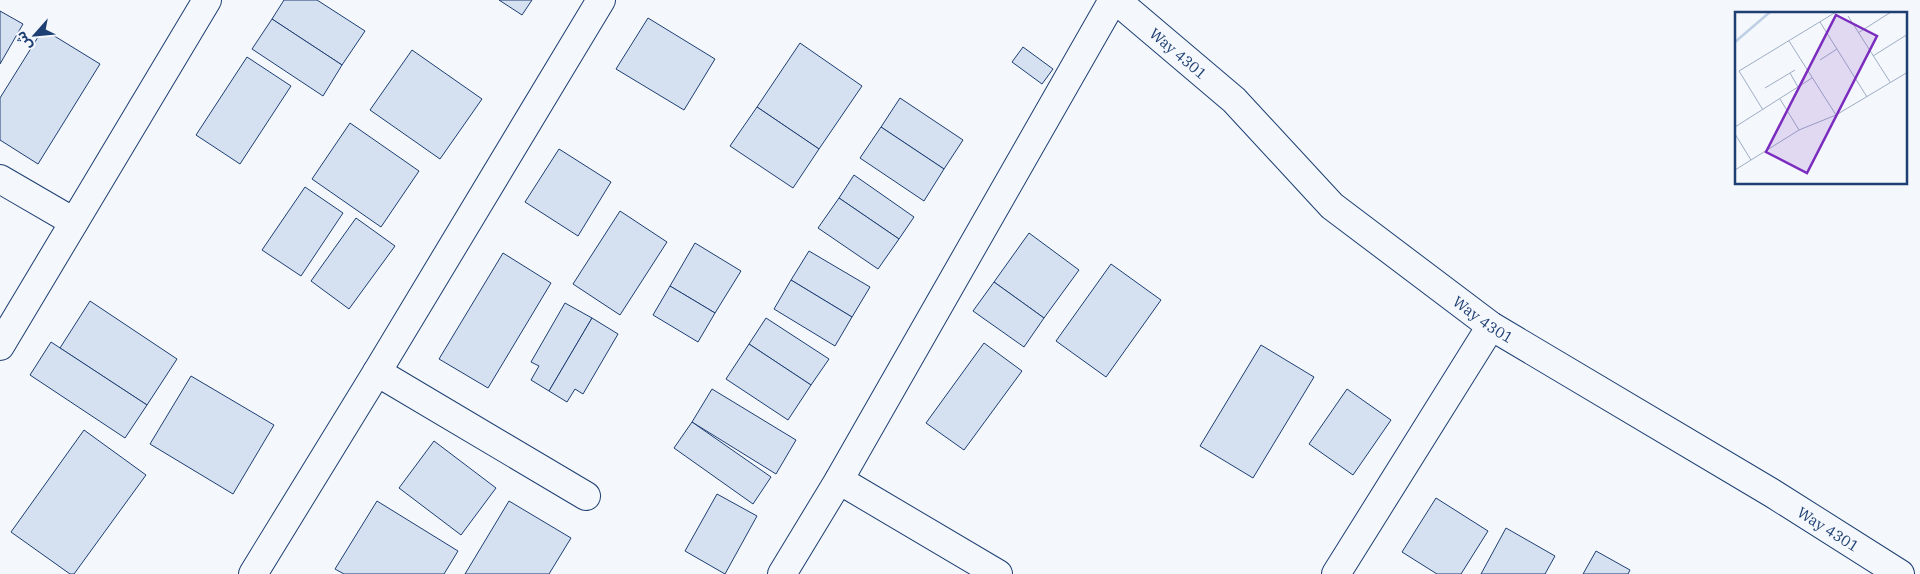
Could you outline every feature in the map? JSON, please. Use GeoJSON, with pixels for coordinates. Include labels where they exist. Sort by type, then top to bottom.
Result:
{"type":"FeatureCollection","features":[{"type":"Feature","properties":{"kind":"street"},"geometry":{"type":"LineString","coordinates":[[0,346],[206,0]]}},
{"type":"Feature","properties":{"kind":"street"},"geometry":{"type":"LineString","coordinates":[[253,574],[601,0]]}},
{"type":"Feature","properties":{"kind":"street"},"geometry":{"type":"LineString","coordinates":[[782,574],[839,480],[1114,0]]}},
{"type":"Feature","properties":{"kind":"street","name":"Way 4301"},"geometry":{"type":"LineString","coordinates":[[1114,0],[1234,100],[1332,206],[1491,326],[1772,492],[1900,574]]}},
{"type":"Feature","properties":{"kind":"street"},"geometry":{"type":"LineString","coordinates":[[0,179],[74,222]]}},
{"type":"Feature","properties":{"kind":"street"},"geometry":{"type":"LineString","coordinates":[[1336,574],[1491,326]]}},
{"type":"Feature","properties":{"kind":"street"},"geometry":{"type":"LineString","coordinates":[[377,372],[586,496]]}},
{"type":"Feature","properties":{"kind":"street"},"geometry":{"type":"LineString","coordinates":[[839,480],[998,574]]}},
{"type":"Feature","properties":{"kind":"building"},"geometry":{"type":"Polygon","coordinates":[[[284,0],[317,0],[365,31],[342,65],[272,19],[284,0]]]}},
{"type":"Feature","properties":{"kind":"building"},"geometry":{"type":"Polygon","coordinates":[[[499,0],[532,0],[522,15],[499,0]]]}},
{"type":"Feature","properties":{"kind":"building"},"geometry":{"type":"Polygon","coordinates":[[[0,11],[23,24],[0,64],[0,11]]]}},
{"type":"Feature","properties":{"kind":"building"},"geometry":{"type":"Polygon","coordinates":[[[648,18],[715,59],[684,110],[616,69],[648,18]]]}},
{"type":"Feature","properties":{"kind":"building"},"geometry":{"type":"Polygon","coordinates":[[[272,19],[342,65],[323,96],[252,49],[272,19]]]}},
{"type":"Feature","properties":{"kind":"building"},"geometry":{"type":"Polygon","coordinates":[[[43,29],[100,64],[38,164],[0,140],[0,98],[43,29]]]}},
{"type":"Feature","properties":{"kind":"building"},"geometry":{"type":"Polygon","coordinates":[[[800,43],[862,86],[819,149],[757,107],[800,43]]]}},
{"type":"Feature","properties":{"kind":"building"},"geometry":{"type":"Polygon","coordinates":[[[1023,47],[1053,69],[1042,84],[1012,62],[1023,47]]]}},
{"type":"Feature","properties":{"kind":"building"},"geometry":{"type":"Polygon","coordinates":[[[412,50],[482,99],[440,159],[370,110],[412,50]]]}},
{"type":"Feature","properties":{"kind":"building"},"geometry":{"type":"Polygon","coordinates":[[[247,57],[291,86],[240,164],[196,135],[247,57]]]}},
{"type":"Feature","properties":{"kind":"building"},"geometry":{"type":"Polygon","coordinates":[[[900,98],[963,140],[944,169],[881,127],[900,98]]]}},
{"type":"Feature","properties":{"kind":"building"},"geometry":{"type":"Polygon","coordinates":[[[757,107],[819,149],[793,188],[730,146],[757,107]]]}},
{"type":"Feature","properties":{"kind":"building"},"geometry":{"type":"Polygon","coordinates":[[[350,123],[419,171],[381,227],[312,179],[350,123]]]}},
{"type":"Feature","properties":{"kind":"building"},"geometry":{"type":"Polygon","coordinates":[[[881,127],[944,169],[924,201],[860,158],[881,127]]]}},
{"type":"Feature","properties":{"kind":"building"},"geometry":{"type":"Polygon","coordinates":[[[559,149],[611,182],[578,236],[525,202],[559,149]]]}},
{"type":"Feature","properties":{"kind":"building"},"geometry":{"type":"Polygon","coordinates":[[[854,175],[914,217],[899,239],[839,198],[854,175]]]}},
{"type":"Feature","properties":{"kind":"building"},"geometry":{"type":"Polygon","coordinates":[[[305,187],[343,213],[301,276],[262,250],[305,187]]]}},
{"type":"Feature","properties":{"kind":"building"},"geometry":{"type":"Polygon","coordinates":[[[839,198],[899,239],[878,269],[818,228],[839,198]]]}},
{"type":"Feature","properties":{"kind":"building"},"geometry":{"type":"Polygon","coordinates":[[[620,211],[667,242],[620,315],[573,284],[620,211]]]}},
{"type":"Feature","properties":{"kind":"building"},"geometry":{"type":"Polygon","coordinates":[[[356,218],[395,246],[349,309],[311,281],[356,218]]]}},
{"type":"Feature","properties":{"kind":"building"},"geometry":{"type":"Polygon","coordinates":[[[1029,233],[1079,270],[1044,318],[994,282],[1029,233]]]}},
{"type":"Feature","properties":{"kind":"building"},"geometry":{"type":"Polygon","coordinates":[[[695,243],[741,271],[715,313],[670,286],[695,243]]]}},
{"type":"Feature","properties":{"kind":"building"},"geometry":{"type":"Polygon","coordinates":[[[809,251],[870,287],[852,317],[791,280],[809,251]]]}},
{"type":"Feature","properties":{"kind":"building"},"geometry":{"type":"Polygon","coordinates":[[[503,253],[551,283],[488,388],[439,359],[503,253]]]}},
{"type":"Feature","properties":{"kind":"building"},"geometry":{"type":"Polygon","coordinates":[[[1111,264],[1161,300],[1106,377],[1056,341],[1111,264]]]}},
{"type":"Feature","properties":{"kind":"building"},"geometry":{"type":"Polygon","coordinates":[[[791,280],[852,317],[835,346],[774,309],[791,280]]]}},
{"type":"Feature","properties":{"kind":"building"},"geometry":{"type":"Polygon","coordinates":[[[994,282],[1044,318],[1024,347],[973,311],[994,282]]]}},
{"type":"Feature","properties":{"kind":"building"},"geometry":{"type":"Polygon","coordinates":[[[670,286],[715,313],[698,342],[653,315],[670,286]]]}},
{"type":"Feature","properties":{"kind":"building"},"geometry":{"type":"Polygon","coordinates":[[[90,301],[177,359],[147,405],[60,348],[90,301]]]}},
{"type":"Feature","properties":{"kind":"building"},"geometry":{"type":"Polygon","coordinates":[[[565,303],[592,318],[549,391],[531,380],[539,366],[531,362],[565,303]]]}},
{"type":"Feature","properties":{"kind":"building"},"geometry":{"type":"Polygon","coordinates":[[[592,318],[618,334],[583,394],[575,389],[567,402],[549,391],[592,318]]]}},
{"type":"Feature","properties":{"kind":"building"},"geometry":{"type":"Polygon","coordinates":[[[766,318],[829,359],[811,385],[749,344],[766,318]]]}},
{"type":"Feature","properties":{"kind":"building"},"geometry":{"type":"Polygon","coordinates":[[[51,342],[147,405],[125,438],[30,375],[51,342]]]}},
{"type":"Feature","properties":{"kind":"building"},"geometry":{"type":"Polygon","coordinates":[[[984,343],[1022,371],[964,450],[926,423],[984,343]]]}},
{"type":"Feature","properties":{"kind":"building"},"geometry":{"type":"Polygon","coordinates":[[[749,344],[811,385],[788,420],[726,379],[749,344]]]}},
{"type":"Feature","properties":{"kind":"building"},"geometry":{"type":"Polygon","coordinates":[[[1261,345],[1314,377],[1253,478],[1200,446],[1261,345]]]}},
{"type":"Feature","properties":{"kind":"building"},"geometry":{"type":"Polygon","coordinates":[[[191,376],[274,425],[233,494],[150,444],[191,376]]]}},
{"type":"Feature","properties":{"kind":"building"},"geometry":{"type":"Polygon","coordinates":[[[712,389],[796,440],[776,474],[692,422],[712,389]]]}},
{"type":"Feature","properties":{"kind":"building"},"geometry":{"type":"Polygon","coordinates":[[[1347,389],[1391,420],[1353,475],[1309,444],[1347,389]]]}},
{"type":"Feature","properties":{"kind":"building"},"geometry":{"type":"Polygon","coordinates":[[[692,422],[771,477],[753,504],[674,448],[692,422]]]}},
{"type":"Feature","properties":{"kind":"building"},"geometry":{"type":"Polygon","coordinates":[[[84,430],[146,475],[74,574],[70,574],[11,532],[84,430]]]}},
{"type":"Feature","properties":{"kind":"building"},"geometry":{"type":"Polygon","coordinates":[[[434,441],[496,488],[461,535],[399,488],[434,441]]]}},
{"type":"Feature","properties":{"kind":"building"},"geometry":{"type":"Polygon","coordinates":[[[717,494],[757,516],[725,574],[685,551],[717,494]]]}},
{"type":"Feature","properties":{"kind":"building"},"geometry":{"type":"Polygon","coordinates":[[[1436,498],[1488,531],[1461,574],[1437,574],[1402,552],[1436,498]]]}},
{"type":"Feature","properties":{"kind":"building"},"geometry":{"type":"Polygon","coordinates":[[[377,501],[458,551],[444,574],[344,574],[335,569],[377,501]]]}},
{"type":"Feature","properties":{"kind":"building"},"geometry":{"type":"Polygon","coordinates":[[[509,501],[571,538],[549,574],[465,574],[509,501]]]}},
{"type":"Feature","properties":{"kind":"building"},"geometry":{"type":"Polygon","coordinates":[[[1506,528],[1555,556],[1545,574],[1481,574],[1506,528]]]}},
{"type":"Feature","properties":{"kind":"building"},"geometry":{"type":"Polygon","coordinates":[[[1596,551],[1630,570],[1628,574],[1583,574],[1596,551]]]}}]}
